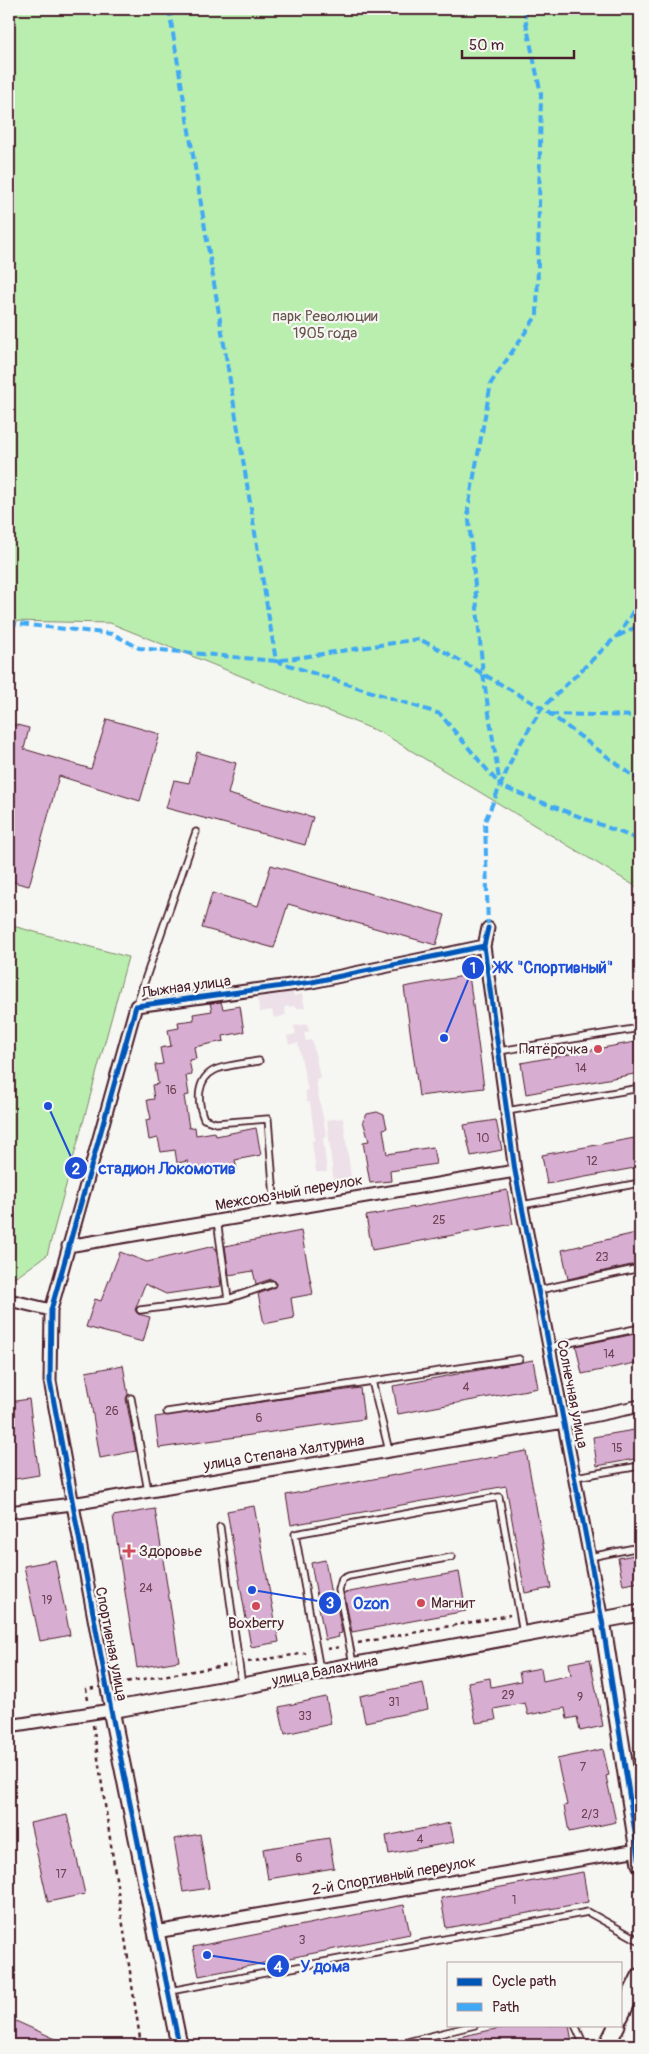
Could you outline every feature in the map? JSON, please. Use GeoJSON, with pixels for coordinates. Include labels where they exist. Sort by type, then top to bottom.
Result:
{"type":"FeatureCollection","features":[{"type":"Feature","properties":{"kind":"street","name":"Солнечная улица"},"geometry":{"type":"LineString","coordinates":[[488,928],[484,946],[515,1170],[634,1790],[639,1857]]}},
{"type":"Feature","properties":{"kind":"street","name":"Лыжная улица"},"geometry":{"type":"LineString","coordinates":[[68,1246],[136,1006],[312,982],[484,946]]}},
{"type":"Feature","properties":{"kind":"street","name":"Межсоюзный переулок"},"geometry":{"type":"LineString","coordinates":[[68,1246],[515,1170]]}},
{"type":"Feature","properties":{"kind":"street","name":"Спортивная улица"},"geometry":{"type":"LineString","coordinates":[[68,1246],[51,1310],[50,1381],[106,1686],[179,2045]]}},
{"type":"Feature","properties":{"kind":"street"},"geometry":{"type":"LineString","coordinates":[[9,1300],[51,1310]]}},
{"type":"Feature","properties":{"kind":"street","name":"улица Степана Халтурина"},"geometry":{"type":"LineString","coordinates":[[9,1512],[72,1504],[564,1422],[640,1406]]}},
{"type":"Feature","properties":{"kind":"street","name":"улица Балахнина"},"geometry":{"type":"LineString","coordinates":[[9,1726],[242,1687],[640,1613]]}},
{"type":"Feature","properties":{"kind":"street","name":"2-й Спортивный переулок"},"geometry":{"type":"LineString","coordinates":[[156,1932],[639,1857]]}},
{"type":"Feature","properties":{"kind":"street"},"geometry":{"type":"LineString","coordinates":[[622,2014],[640,1976]]}},
{"type":"Feature","properties":{"kind":"street"},"geometry":{"type":"LineString","coordinates":[[607,2045],[616,2026]]}},
{"type":"Feature","properties":{"kind":"lane"},"geometry":{"type":"LineString","coordinates":[[136,1006],[196,832]]}},
{"type":"Feature","properties":{"kind":"lane"},"geometry":{"type":"LineString","coordinates":[[499,1051],[640,1028]]}},
{"type":"Feature","properties":{"kind":"lane"},"geometry":{"type":"LineString","coordinates":[[259,1061],[215,1070],[203,1081],[198,1093],[204,1119],[216,1123],[268,1119],[275,1210]]}},
{"type":"Feature","properties":{"kind":"lane"},"geometry":{"type":"LineString","coordinates":[[507,1111],[640,1088]]}},
{"type":"Feature","properties":{"kind":"lane"},"geometry":{"type":"LineString","coordinates":[[522,1205],[640,1183]]}},
{"type":"Feature","properties":{"kind":"lane"},"geometry":{"type":"LineString","coordinates":[[217,1220],[228,1299]]}},
{"type":"Feature","properties":{"kind":"lane"},"geometry":{"type":"LineString","coordinates":[[539,1290],[640,1268]]}},
{"type":"Feature","properties":{"kind":"lane"},"geometry":{"type":"LineString","coordinates":[[140,1310],[228,1299],[272,1284]]}},
{"type":"Feature","properties":{"kind":"lane"},"geometry":{"type":"LineString","coordinates":[[550,1347],[640,1328]]}},
{"type":"Feature","properties":{"kind":"lane"},"geometry":{"type":"LineString","coordinates":[[167,1412],[519,1360]]}},
{"type":"Feature","properties":{"kind":"lane"},"geometry":{"type":"LineString","coordinates":[[372,1382],[389,1451]]}},
{"type":"Feature","properties":{"kind":"lane"},"geometry":{"type":"LineString","coordinates":[[131,1398],[148,1491]]}},
{"type":"Feature","properties":{"kind":"lane"},"geometry":{"type":"LineString","coordinates":[[575,1478],[640,1466]]}},
{"type":"Feature","properties":{"kind":"lane"},"geometry":{"type":"LineString","coordinates":[[320,1672],[295,1534],[499,1497],[524,1635]]}},
{"type":"Feature","properties":{"kind":"lane"},"geometry":{"type":"LineString","coordinates":[[220,1527],[242,1687]]}},
{"type":"Feature","properties":{"kind":"lane"},"geometry":{"type":"LineString","coordinates":[[590,1557],[640,1547]]}},
{"type":"Feature","properties":{"kind":"lane"},"geometry":{"type":"LineString","coordinates":[[353,1666],[339,1590],[342,1579],[349,1576],[452,1557]]}},
{"type":"Feature","properties":{"kind":"lane"},"geometry":{"type":"LineString","coordinates":[[168,1991],[588,1912],[640,1941]]}},
{"type":"Feature","properties":{"kind":"lane"},"geometry":{"type":"LineString","coordinates":[[395,2045],[471,2026]]}},
{"type":"Feature","properties":{"kind":"lane"},"geometry":{"type":"LineString","coordinates":[[575,2026],[584,2045]]}},
{"type":"Feature","properties":{"kind":"path"},"geometry":{"type":"LineString","coordinates":[[141,2045],[86,1689],[316,1651],[520,1614]]}},
{"type":"Feature","properties":{"kind":"shaded area"},"geometry":{"type":"Polygon","coordinates":[[[293,992],[294,996],[302,994],[305,1008],[295,1008],[295,1006],[284,1007],[286,1015],[274,1018],[272,1010],[260,1012],[257,998],[293,992]]]}},
{"type":"Feature","properties":{"kind":"shaded area"},"geometry":{"type":"Polygon","coordinates":[[[307,1024],[309,1031],[304,1033],[306,1041],[312,1040],[320,1078],[316,1079],[327,1137],[323,1138],[327,1172],[316,1172],[312,1141],[315,1140],[310,1102],[307,1102],[305,1091],[308,1090],[298,1043],[289,1044],[287,1036],[296,1034],[294,1026],[307,1024]]]}},
{"type":"Feature","properties":{"kind":"shaded area"},"geometry":{"type":"Polygon","coordinates":[[[343,1118],[352,1184],[334,1185],[327,1120],[343,1118]]]}},
{"type":"Feature","properties":{"kind":"green space","name":"парк Революции 1905 года"},"geometry":{"type":"Polygon","coordinates":[[[9,9],[640,9],[640,889],[382,733],[110,623],[9,621],[9,9]]]}},
{"type":"Feature","properties":{"kind":"green space"},"geometry":{"type":"Polygon","coordinates":[[[9,925],[128,957],[47,1255],[18,1276],[9,1279],[9,925]]]}},
{"type":"Feature","properties":{"kind":"building"},"geometry":{"type":"Polygon","coordinates":[[[107,719],[160,734],[140,801],[59,776],[29,886],[9,881],[9,723],[29,728],[24,749],[91,769],[107,719]]]}},
{"type":"Feature","properties":{"kind":"building"},"geometry":{"type":"Polygon","coordinates":[[[197,752],[236,763],[228,794],[313,817],[305,845],[166,808],[174,780],[189,783],[197,752]]]}},
{"type":"Feature","properties":{"kind":"building"},"geometry":{"type":"Polygon","coordinates":[[[271,865],[445,915],[436,945],[288,904],[274,948],[202,928],[212,893],[258,906],[271,865]]]}},
{"type":"Feature","properties":{"kind":"building"},"geometry":{"type":"Polygon","coordinates":[[[469,975],[484,1088],[419,1096],[404,987],[469,975]]]}},
{"type":"Feature","properties":{"kind":"building"},"geometry":{"type":"Polygon","coordinates":[[[221,1002],[223,1009],[240,1006],[244,1032],[223,1036],[224,1041],[194,1047],[196,1059],[189,1060],[192,1075],[186,1076],[189,1095],[184,1096],[189,1128],[195,1127],[196,1135],[215,1132],[216,1136],[256,1128],[261,1155],[235,1160],[237,1170],[215,1174],[214,1170],[201,1172],[200,1167],[189,1169],[188,1161],[177,1163],[175,1150],[161,1152],[158,1138],[149,1140],[146,1120],[151,1119],[147,1100],[154,1099],[152,1085],[158,1084],[155,1065],[163,1064],[160,1048],[171,1046],[168,1030],[179,1028],[178,1022],[194,1020],[193,1014],[212,1011],[210,1003],[221,1002]]]}},
{"type":"Feature","properties":{"kind":"building"},"geometry":{"type":"Polygon","coordinates":[[[640,1041],[640,1073],[526,1094],[521,1063],[640,1041]]]}},
{"type":"Feature","properties":{"kind":"building"},"geometry":{"type":"Polygon","coordinates":[[[377,1112],[384,1115],[387,1128],[383,1129],[387,1154],[433,1147],[436,1164],[390,1171],[391,1181],[370,1183],[363,1142],[369,1141],[363,1121],[367,1114],[377,1112]]]}},
{"type":"Feature","properties":{"kind":"building"},"geometry":{"type":"Polygon","coordinates":[[[496,1120],[502,1150],[471,1156],[464,1125],[496,1120]]]}},
{"type":"Feature","properties":{"kind":"building"},"geometry":{"type":"Polygon","coordinates":[[[640,1137],[640,1167],[547,1184],[542,1155],[640,1137]]]}},
{"type":"Feature","properties":{"kind":"building"},"geometry":{"type":"Polygon","coordinates":[[[507,1190],[513,1224],[372,1250],[366,1216],[507,1190]]]}},
{"type":"Feature","properties":{"kind":"building"},"geometry":{"type":"Polygon","coordinates":[[[301,1231],[313,1294],[291,1298],[294,1318],[264,1324],[258,1294],[274,1288],[276,1282],[271,1279],[256,1284],[253,1271],[229,1275],[225,1246],[301,1231]]]}},
{"type":"Feature","properties":{"kind":"building"},"geometry":{"type":"Polygon","coordinates":[[[640,1232],[640,1263],[568,1279],[562,1250],[640,1232]]]}},
{"type":"Feature","properties":{"kind":"building"},"geometry":{"type":"Polygon","coordinates":[[[214,1246],[214,1249],[216,1248],[221,1286],[166,1294],[145,1284],[135,1310],[138,1314],[150,1317],[143,1342],[86,1327],[95,1299],[101,1301],[120,1252],[147,1262],[214,1246]]]}},
{"type":"Feature","properties":{"kind":"building"},"geometry":{"type":"Polygon","coordinates":[[[640,1333],[640,1362],[582,1374],[576,1346],[640,1333]]]}},
{"type":"Feature","properties":{"kind":"building"},"geometry":{"type":"Polygon","coordinates":[[[533,1360],[538,1388],[398,1414],[393,1386],[533,1360]]]}},
{"type":"Feature","properties":{"kind":"building"},"geometry":{"type":"Polygon","coordinates":[[[123,1365],[128,1394],[126,1399],[136,1451],[100,1458],[86,1372],[123,1365]]]}},
{"type":"Feature","properties":{"kind":"building"},"geometry":{"type":"Polygon","coordinates":[[[360,1388],[364,1419],[159,1448],[155,1417],[360,1388]]]}},
{"type":"Feature","properties":{"kind":"building"},"geometry":{"type":"Polygon","coordinates":[[[29,1399],[39,1475],[9,1480],[9,1402],[29,1399]]]}},
{"type":"Feature","properties":{"kind":"building"},"geometry":{"type":"Polygon","coordinates":[[[640,1429],[640,1458],[597,1466],[593,1437],[640,1429]]]}},
{"type":"Feature","properties":{"kind":"building"},"geometry":{"type":"Polygon","coordinates":[[[526,1451],[551,1588],[525,1593],[506,1486],[291,1525],[286,1495],[526,1451]]]}},
{"type":"Feature","properties":{"kind":"building"},"geometry":{"type":"Polygon","coordinates":[[[254,1506],[279,1642],[251,1647],[227,1511],[254,1506]]]}},
{"type":"Feature","properties":{"kind":"building"},"geometry":{"type":"Polygon","coordinates":[[[155,1509],[179,1661],[137,1668],[113,1516],[155,1509]]]}},
{"type":"Feature","properties":{"kind":"building"},"geometry":{"type":"Polygon","coordinates":[[[640,1554],[640,1582],[623,1585],[618,1558],[640,1554]]]}},
{"type":"Feature","properties":{"kind":"building"},"geometry":{"type":"Polygon","coordinates":[[[55,1560],[70,1635],[40,1641],[24,1566],[55,1560]]]}},
{"type":"Feature","properties":{"kind":"building"},"geometry":{"type":"Polygon","coordinates":[[[325,1560],[331,1595],[335,1595],[342,1633],[338,1634],[339,1637],[325,1640],[311,1563],[325,1560]]]}},
{"type":"Feature","properties":{"kind":"building"},"geometry":{"type":"Polygon","coordinates":[[[459,1572],[466,1611],[352,1632],[344,1593],[459,1572]]]}},
{"type":"Feature","properties":{"kind":"building"},"geometry":{"type":"Polygon","coordinates":[[[590,1659],[603,1726],[580,1731],[577,1717],[567,1719],[565,1708],[528,1715],[525,1703],[494,1709],[496,1720],[476,1723],[468,1682],[490,1678],[491,1687],[521,1681],[519,1672],[541,1668],[543,1681],[571,1675],[569,1663],[590,1659]]]}},
{"type":"Feature","properties":{"kind":"building"},"geometry":{"type":"Polygon","coordinates":[[[423,1683],[428,1709],[365,1722],[360,1696],[423,1683]]]}},
{"type":"Feature","properties":{"kind":"building"},"geometry":{"type":"Polygon","coordinates":[[[326,1697],[331,1724],[285,1734],[279,1707],[326,1697]]]}},
{"type":"Feature","properties":{"kind":"building"},"geometry":{"type":"Polygon","coordinates":[[[603,1749],[609,1775],[606,1776],[616,1822],[569,1832],[564,1806],[567,1805],[557,1759],[603,1749]]]}},
{"type":"Feature","properties":{"kind":"building"},"geometry":{"type":"Polygon","coordinates":[[[67,1815],[85,1894],[48,1902],[30,1823],[67,1815]]]}},
{"type":"Feature","properties":{"kind":"building"},"geometry":{"type":"Polygon","coordinates":[[[450,1823],[454,1842],[389,1854],[386,1836],[450,1823]]]}},
{"type":"Feature","properties":{"kind":"building"},"geometry":{"type":"Polygon","coordinates":[[[200,1834],[209,1888],[183,1892],[174,1839],[200,1834]]]}},
{"type":"Feature","properties":{"kind":"building"},"geometry":{"type":"Polygon","coordinates":[[[329,1838],[334,1868],[268,1879],[263,1849],[329,1838]]]}},
{"type":"Feature","properties":{"kind":"building"},"geometry":{"type":"Polygon","coordinates":[[[583,1872],[588,1902],[446,1928],[441,1898],[583,1872]]]}},
{"type":"Feature","properties":{"kind":"building"},"geometry":{"type":"Polygon","coordinates":[[[404,1905],[410,1934],[199,1976],[193,1947],[404,1905]]]}},
{"type":"Feature","properties":{"kind":"building"},"geometry":{"type":"Polygon","coordinates":[[[9,2018],[69,2045],[9,2045],[9,2018]]]}},
{"type":"Feature","properties":{"kind":"building"},"geometry":{"type":"Polygon","coordinates":[[[509,2026],[569,2026],[572,2042],[558,2045],[446,2045],[445,2040],[509,2026]]]}},
{"type":"Feature","properties":{"kind":"marked path"},"geometry":{"type":"LineString","coordinates":[[169,9],[276,661],[440,714],[499,784]]}},
{"type":"Feature","properties":{"kind":"marked path"},"geometry":{"type":"LineString","coordinates":[[526,9],[525,18],[541,94],[537,315],[491,383],[468,509],[483,674],[500,786],[640,840]]}},
{"type":"Feature","properties":{"kind":"marked path"},"geometry":{"type":"LineString","coordinates":[[488,928],[485,821],[515,752],[542,708],[620,633],[640,600]]}},
{"type":"Feature","properties":{"kind":"marked path"},"geometry":{"type":"LineString","coordinates":[[9,623],[113,634],[139,648],[276,661],[419,639],[542,708],[640,781]]}},
{"type":"Feature","properties":{"kind":"marked path"},"geometry":{"type":"LineString","coordinates":[[618,636],[640,625]]}},
{"type":"Feature","properties":{"kind":"marked path"},"geometry":{"type":"LineString","coordinates":[[550,714],[640,716]]}},
{"type":"Feature","properties":{"kind":"cycle path"},"geometry":{"type":"LineString","coordinates":[[488,928],[484,946],[515,1171],[602,1620],[640,1864]]}},
{"type":"Feature","properties":{"kind":"cycle path"},"geometry":{"type":"LineString","coordinates":[[179,2045],[111,1710],[50,1381],[51,1310],[136,1006],[312,982],[484,946]]}},
{"type":"Feature","properties":{"kind":"place","name":"ЖК \"Спортивный\""},"geometry":{"type":"Point","coordinates":[444,1038]}},
{"type":"Feature","properties":{"kind":"place","name":"Пятёрочка"},"geometry":{"type":"Point","coordinates":[598,1049]}},
{"type":"Feature","properties":{"kind":"place","name":"стадион Локомотив"},"geometry":{"type":"Point","coordinates":[48,1106]}},
{"type":"Feature","properties":{"kind":"place","name":"Здоровье"},"geometry":{"type":"Point","coordinates":[129,1551]}},
{"type":"Feature","properties":{"kind":"place","name":"Ozon"},"geometry":{"type":"Point","coordinates":[252,1590]}},
{"type":"Feature","properties":{"kind":"place","name":"Магнит"},"geometry":{"type":"Point","coordinates":[421,1603]}},
{"type":"Feature","properties":{"kind":"place","name":"Boxberry"},"geometry":{"type":"Point","coordinates":[256,1606]}},
{"type":"Feature","properties":{"kind":"place","name":"У дома"},"geometry":{"type":"Point","coordinates":[207,1955]}}]}
